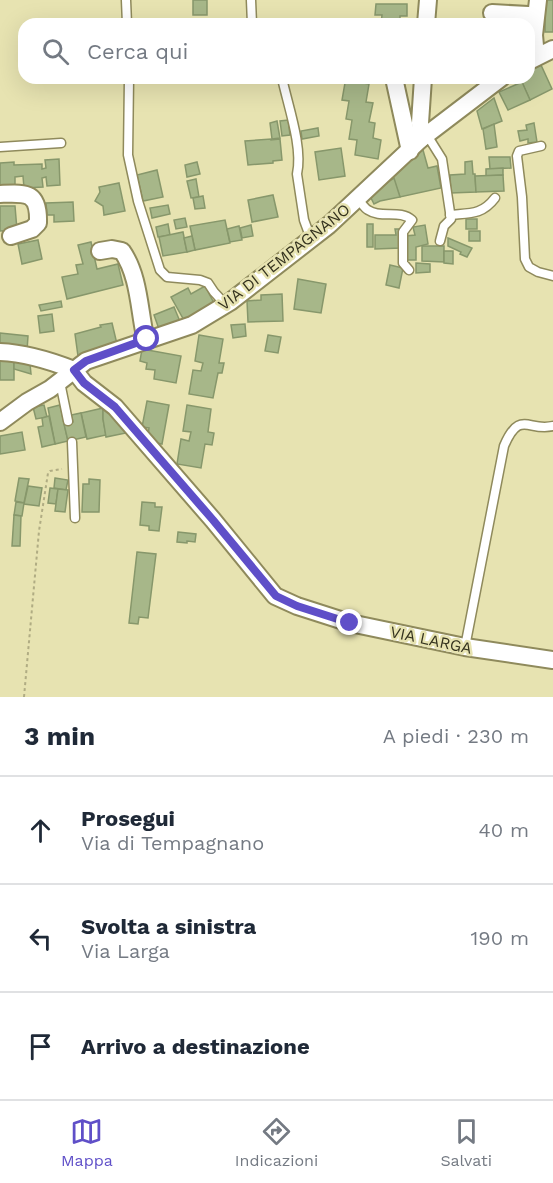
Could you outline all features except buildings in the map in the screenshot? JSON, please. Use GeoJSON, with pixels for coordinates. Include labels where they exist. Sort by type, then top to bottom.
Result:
{"type":"FeatureCollection","features":[{"type":"Feature","properties":{"kind":"street"},"geometry":{"type":"LineString","coordinates":[[426,18],[428,0]]}},
{"type":"Feature","properties":{"kind":"street"},"geometry":{"type":"LineString","coordinates":[[535,26],[538,0]]}},
{"type":"Feature","properties":{"kind":"street"},"geometry":{"type":"LineString","coordinates":[[492,13],[528,15],[536,18]]}},
{"type":"Feature","properties":{"kind":"street"},"geometry":{"type":"LineString","coordinates":[[535,58],[553,49]]}},
{"type":"Feature","properties":{"kind":"street"},"geometry":{"type":"LineString","coordinates":[[396,84],[420,142]]}},
{"type":"Feature","properties":{"kind":"street"},"geometry":{"type":"LineString","coordinates":[[420,142],[423,84]]}},
{"type":"Feature","properties":{"kind":"street","name":"VIA DI TEMPAGNANO"},"geometry":{"type":"LineString","coordinates":[[74,370],[86,361],[192,325],[226,305],[329,225],[420,142],[493,84]]}},
{"type":"Feature","properties":{"kind":"street"},"geometry":{"type":"LineString","coordinates":[[0,194],[28,194],[35,202],[39,217],[38,223],[32,229],[12,236]]}},
{"type":"Feature","properties":{"kind":"street"},"geometry":{"type":"LineString","coordinates":[[100,251],[112,249],[122,251],[127,258],[147,339]]}},
{"type":"Feature","properties":{"kind":"street"},"geometry":{"type":"LineString","coordinates":[[0,352],[47,361],[74,370]]}},
{"type":"Feature","properties":{"kind":"street"},"geometry":{"type":"LineString","coordinates":[[0,422],[74,370]]}},
{"type":"Feature","properties":{"kind":"street","name":"VIA LARGA"},"geometry":{"type":"LineString","coordinates":[[74,370],[84,383],[115,407],[276,596],[297,606],[350,623],[465,647],[553,660]]}},
{"type":"Feature","properties":{"kind":"lane"},"geometry":{"type":"LineString","coordinates":[[126,0],[127,18]]}},
{"type":"Feature","properties":{"kind":"lane"},"geometry":{"type":"LineString","coordinates":[[250,0],[252,18]]}},
{"type":"Feature","properties":{"kind":"lane"},"geometry":{"type":"LineString","coordinates":[[129,84],[128,155],[138,201],[160,270],[167,277],[200,280],[208,283],[226,305]]}},
{"type":"Feature","properties":{"kind":"lane"},"geometry":{"type":"LineString","coordinates":[[283,84],[298,150],[297,174],[304,220],[311,239]]}},
{"type":"Feature","properties":{"kind":"lane"},"geometry":{"type":"LineString","coordinates":[[420,142],[442,159],[451,219],[444,226],[440,241]]}},
{"type":"Feature","properties":{"kind":"lane"},"geometry":{"type":"LineString","coordinates":[[0,147],[61,143]]}},
{"type":"Feature","properties":{"kind":"lane"},"geometry":{"type":"LineString","coordinates":[[541,146],[519,151],[517,156],[522,197],[525,259],[529,267],[553,276]]}},
{"type":"Feature","properties":{"kind":"lane"},"geometry":{"type":"LineString","coordinates":[[450,215],[479,213],[488,208],[495,198]]}},
{"type":"Feature","properties":{"kind":"lane"},"geometry":{"type":"LineString","coordinates":[[358,199],[369,211],[402,214],[412,220],[402,237],[403,263],[409,270]]}},
{"type":"Feature","properties":{"kind":"lane"},"geometry":{"type":"LineString","coordinates":[[60,381],[68,421]]}},
{"type":"Feature","properties":{"kind":"lane"},"geometry":{"type":"LineString","coordinates":[[465,647],[508,435],[520,424],[553,426]]}},
{"type":"Feature","properties":{"kind":"lane"},"geometry":{"type":"LineString","coordinates":[[72,442],[75,518]]}},
{"type":"Feature","properties":{"kind":"path"},"geometry":{"type":"LineString","coordinates":[[24,697],[39,531],[48,473],[74,468]]}},
{"type":"Feature","properties":{"kind":"route"},"geometry":{"type":"LineString","coordinates":[[147,339],[86,361],[74,370],[84,383],[115,407],[276,596],[297,606],[350,623]]}}]}
